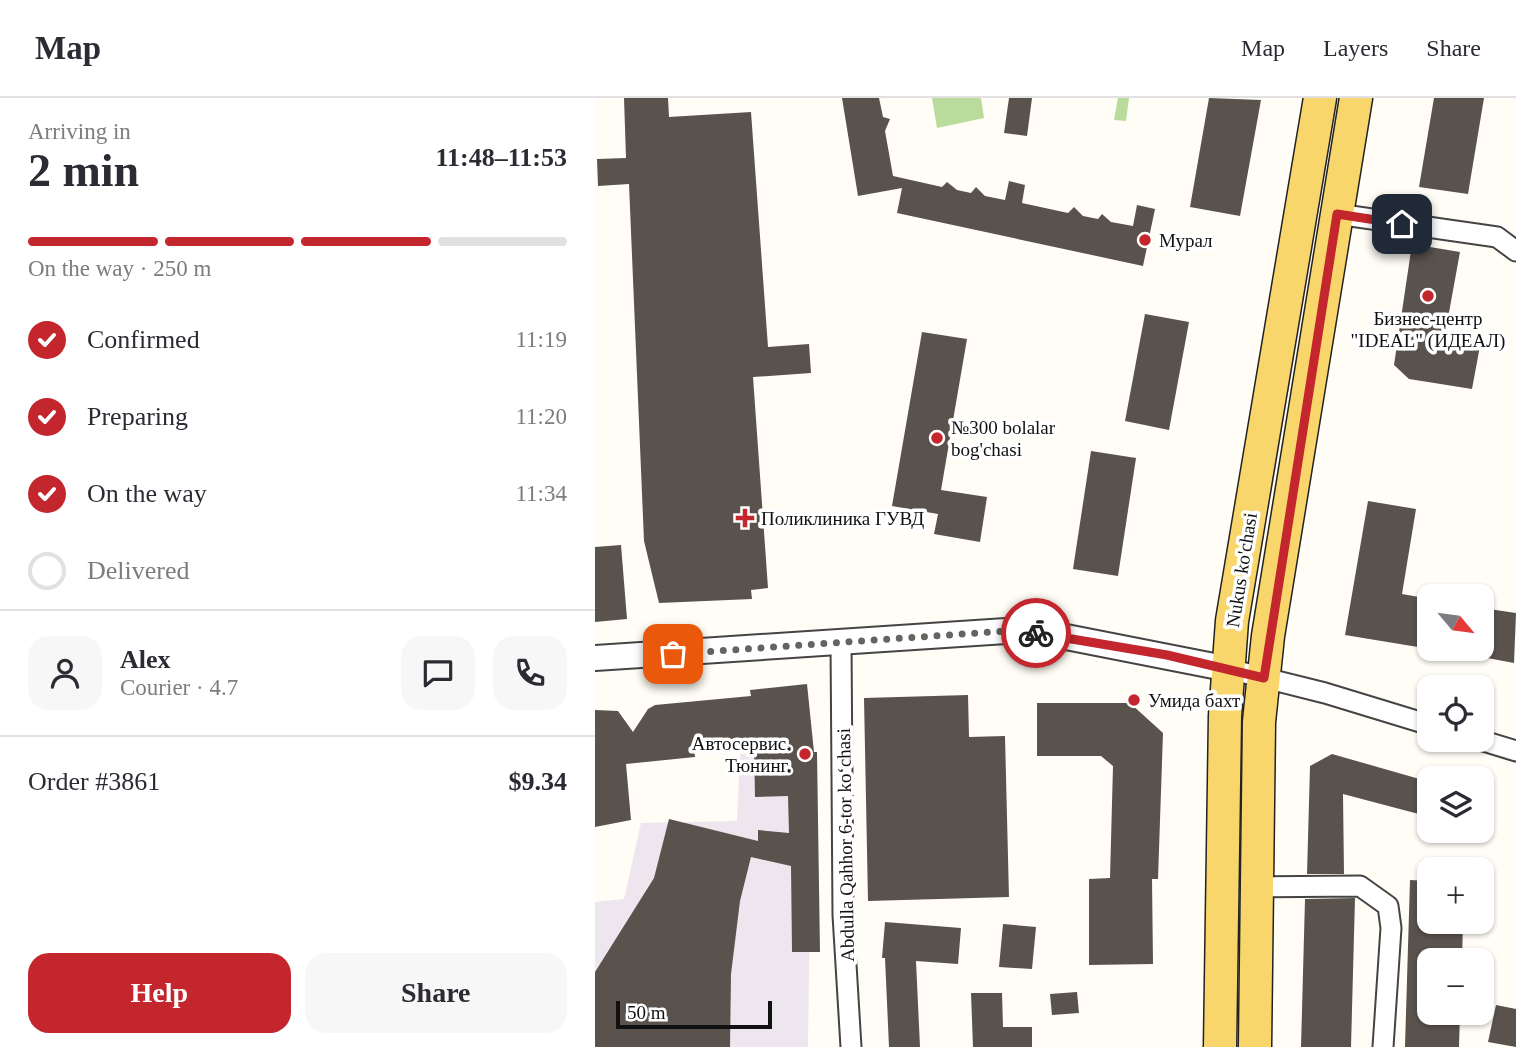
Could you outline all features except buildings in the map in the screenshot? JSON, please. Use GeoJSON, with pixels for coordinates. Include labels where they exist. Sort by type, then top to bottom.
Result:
{"type":"FeatureCollection","features":[{"type":"Feature","properties":{"kind":"main road","name":"Nukus ko'chasi"},"geometry":{"type":"LineString","coordinates":[[1220,1047],[1229,669],[1234,606],[1320,98]]}},
{"type":"Feature","properties":{"kind":"main road","name":"Nukus ko'chasi"},"geometry":{"type":"LineString","coordinates":[[1255,1047],[1259,722],[1356,98]]}},
{"type":"Feature","properties":{"kind":"street"},"geometry":{"type":"LineString","coordinates":[[1337,214],[1497,237],[1516,251]]}},
{"type":"Feature","properties":{"kind":"street"},"geometry":{"type":"LineString","coordinates":[[595,658],[1031,632],[1167,655],[1229,669],[1417,721]]}},
{"type":"Feature","properties":{"kind":"street","name":"Abdulla Qahhor 6-tor koʻchasi"},"geometry":{"type":"LineString","coordinates":[[842,642],[843,915],[851,1047]]}},
{"type":"Feature","properties":{"kind":"street"},"geometry":{"type":"LineString","coordinates":[[1494,744],[1516,751]]}},
{"type":"Feature","properties":{"kind":"street"},"geometry":{"type":"LineString","coordinates":[[1257,887],[1360,886],[1388,906],[1391,928],[1383,1047]]}},
{"type":"Feature","properties":{"kind":"shaded area"},"geometry":{"type":"Polygon","coordinates":[[[812,749],[808,1047],[595,1047],[595,902],[624,899],[641,823],[737,821],[740,754],[812,749]]]}},
{"type":"Feature","properties":{"kind":"green space"},"geometry":{"type":"Polygon","coordinates":[[[932,98],[981,98],[984,118],[937,128],[932,98]]]}},
{"type":"Feature","properties":{"kind":"green space"},"geometry":{"type":"Polygon","coordinates":[[[1118,98],[1129,98],[1126,121],[1114,120],[1118,98]]]}},
{"type":"Feature","properties":{"kind":"way so far"},"geometry":{"type":"LineString","coordinates":[[673,654],[1006,631],[1036,633]]}},
{"type":"Feature","properties":{"kind":"place","name":"Мурал"},"geometry":{"type":"Point","coordinates":[1145,240]}},
{"type":"Feature","properties":{"kind":"place","name":"Бизнес-центр \"IDEAL\" (ИДЕАЛ)"},"geometry":{"type":"Point","coordinates":[1428,296]}},
{"type":"Feature","properties":{"kind":"place","name":"№300 bolalar bog'chasi"},"geometry":{"type":"Point","coordinates":[937,438]}},
{"type":"Feature","properties":{"kind":"place","name":"Поликлиника ГУВД"},"geometry":{"type":"Point","coordinates":[745,518]}},
{"type":"Feature","properties":{"kind":"place","name":"Умида бахт"},"geometry":{"type":"Point","coordinates":[1134,700]}},
{"type":"Feature","properties":{"kind":"place","name":"Автосервис. Тюнинг."},"geometry":{"type":"Point","coordinates":[805,754]}},
{"type":"Feature","properties":{"kind":"route"},"geometry":{"type":"LineString","coordinates":[[1036,633],[1194,660],[1264,678],[1268,636],[1337,214],[1402,224]]}}]}
